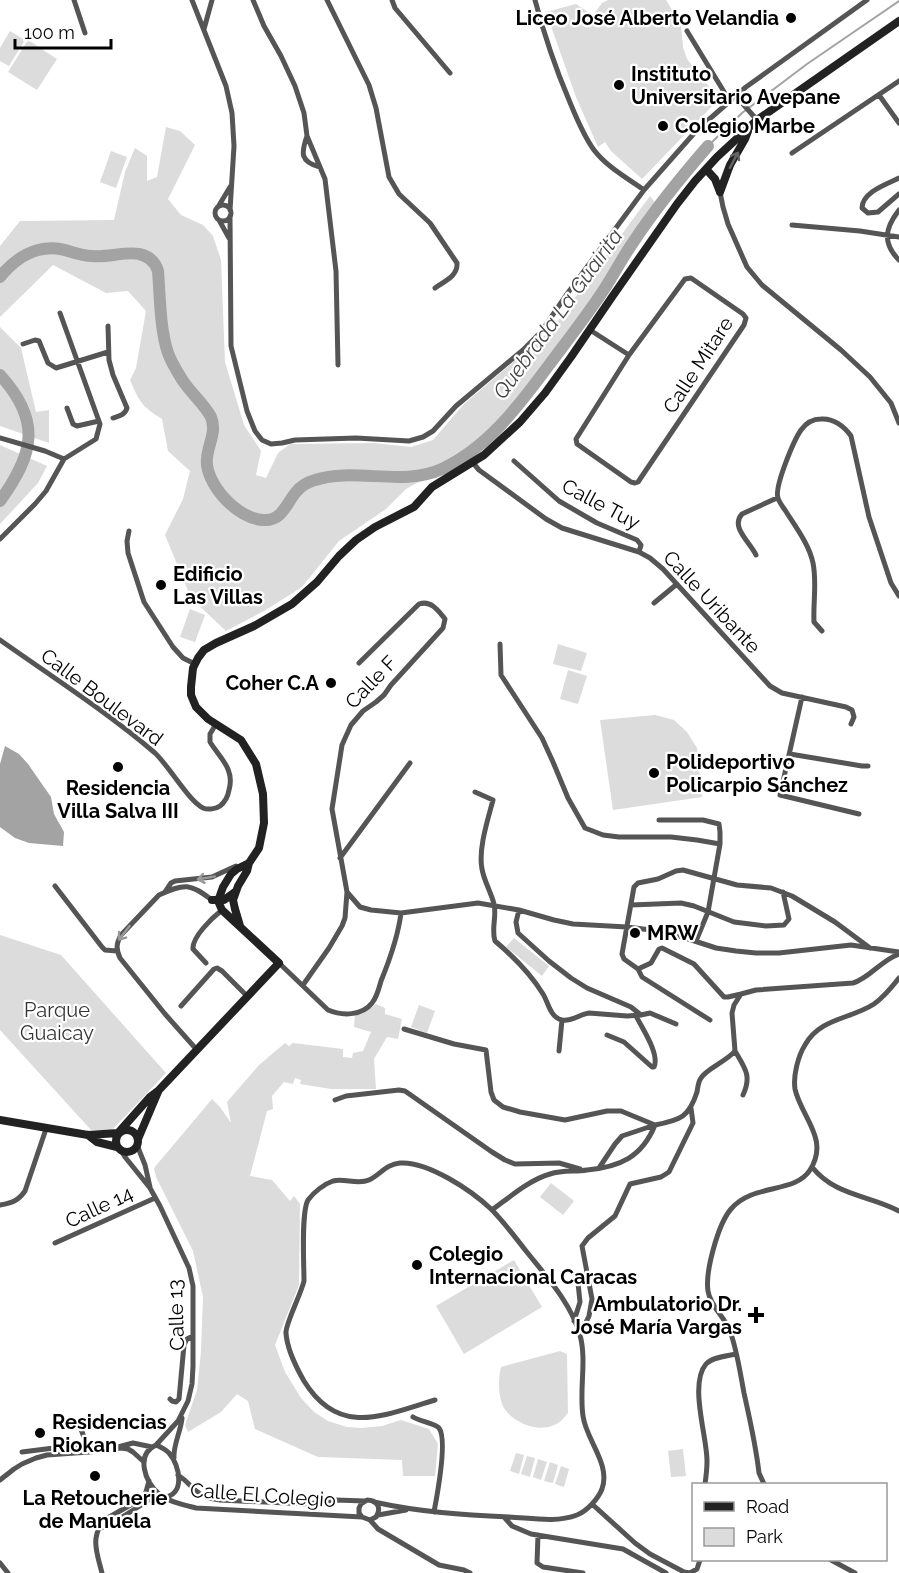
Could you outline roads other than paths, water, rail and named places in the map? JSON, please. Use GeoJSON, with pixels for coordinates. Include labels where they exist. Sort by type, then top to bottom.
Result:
{"type":"FeatureCollection","features":[{"type":"Feature","properties":{"kind":"street"},"geometry":{"type":"LineString","coordinates":[[74,0],[85,33]]}},
{"type":"Feature","properties":{"kind":"street"},"geometry":{"type":"LineString","coordinates":[[192,0],[226,86],[232,113],[234,146],[230,213],[231,346],[245,403],[255,432],[262,440],[271,444],[295,440],[356,438],[409,441],[433,431],[456,406],[541,332],[644,190],[697,130],[729,100],[867,0]]}},
{"type":"Feature","properties":{"kind":"street"},"geometry":{"type":"LineString","coordinates":[[204,29],[212,0]]}},
{"type":"Feature","properties":{"kind":"street"},"geometry":{"type":"LineString","coordinates":[[253,0],[295,86],[304,113],[307,136],[323,171],[336,272],[338,365]]}},
{"type":"Feature","properties":{"kind":"street"},"geometry":{"type":"LineString","coordinates":[[327,0],[369,85],[376,108],[389,177],[399,194],[430,223],[456,263],[456,273],[435,288]]}},
{"type":"Feature","properties":{"kind":"street"},"geometry":{"type":"LineString","coordinates":[[392,0],[394,8],[450,73]]}},
{"type":"Feature","properties":{"kind":"street"},"geometry":{"type":"LineString","coordinates":[[535,0],[548,46],[562,83],[576,118],[593,149],[605,162],[644,190]]}},
{"type":"Feature","properties":{"kind":"street"},"geometry":{"type":"LineString","coordinates":[[720,192],[730,165],[754,117],[899,21]]}},
{"type":"Feature","properties":{"kind":"street"},"geometry":{"type":"LineString","coordinates":[[687,31],[729,100]]}},
{"type":"Feature","properties":{"kind":"street"},"geometry":{"type":"LineString","coordinates":[[792,153],[899,81]]}},
{"type":"Feature","properties":{"kind":"street"},"geometry":{"type":"LineString","coordinates":[[879,95],[899,123]]}},
{"type":"Feature","properties":{"kind":"street"},"geometry":{"type":"LineString","coordinates":[[736,96],[754,117]]}},
{"type":"Feature","properties":{"kind":"street"},"geometry":{"type":"LineString","coordinates":[[240,926],[233,904],[236,891],[259,848],[264,823],[264,803],[259,772],[241,740],[199,711],[193,701],[191,687],[195,664],[204,650],[254,626],[292,604],[317,582],[345,550],[361,536],[414,507],[432,487],[484,455],[520,422],[545,393],[673,209],[706,169],[749,128]]}},
{"type":"Feature","properties":{"kind":"street"},"geometry":{"type":"LineString","coordinates":[[307,136],[303,148],[304,158],[309,163],[320,167]]}},
{"type":"Feature","properties":{"kind":"street"},"geometry":{"type":"LineString","coordinates":[[706,169],[715,179],[728,224],[747,267],[762,285],[870,377],[891,402],[899,423]]}},
{"type":"Feature","properties":{"kind":"street"},"geometry":{"type":"LineString","coordinates":[[899,178],[872,192],[863,201],[862,208],[868,213],[878,212],[899,194]]}},
{"type":"Feature","properties":{"kind":"street"},"geometry":{"type":"LineString","coordinates":[[230,239],[216,212],[231,186]]}},
{"type":"Feature","properties":{"kind":"street"},"geometry":{"type":"LineString","coordinates":[[217,209],[222,205],[230,213]]}},
{"type":"Feature","properties":{"kind":"street"},"geometry":{"type":"LineString","coordinates":[[899,210],[888,235],[888,247],[899,260]]}},
{"type":"Feature","properties":{"kind":"street"},"geometry":{"type":"LineString","coordinates":[[218,219],[225,221],[230,213]]}},
{"type":"Feature","properties":{"kind":"street"},"geometry":{"type":"LineString","coordinates":[[792,225],[899,237]]}},
{"type":"Feature","properties":{"kind":"street","name":"Calle Mitare"},"geometry":{"type":"LineString","coordinates":[[691,278],[746,318],[744,325],[645,472],[635,483],[578,444],[576,439],[629,356],[685,279],[691,278]]}},
{"type":"Feature","properties":{"kind":"street"},"geometry":{"type":"LineString","coordinates":[[0,538],[46,491],[64,459],[96,439],[100,429],[60,313]]}},
{"type":"Feature","properties":{"kind":"street"},"geometry":{"type":"LineString","coordinates":[[108,326],[108,352],[111,368],[127,408],[121,415],[113,418]]}},
{"type":"Feature","properties":{"kind":"street"},"geometry":{"type":"LineString","coordinates":[[590,330],[629,356]]}},
{"type":"Feature","properties":{"kind":"street"},"geometry":{"type":"LineString","coordinates":[[23,344],[39,341],[48,363],[54,368],[108,352]]}},
{"type":"Feature","properties":{"kind":"street"},"geometry":{"type":"LineString","coordinates":[[67,408],[76,426],[99,421]]}},
{"type":"Feature","properties":{"kind":"street"},"geometry":{"type":"LineString","coordinates":[[822,631],[814,622],[814,577],[810,550],[777,498],[778,482],[798,435],[806,425],[817,419],[832,420],[851,436],[869,517],[891,583],[899,596]]}},
{"type":"Feature","properties":{"kind":"street"},"geometry":{"type":"LineString","coordinates":[[0,438],[64,459]]}},
{"type":"Feature","properties":{"kind":"street","name":"Calle Tuy"},"geometry":{"type":"LineString","coordinates":[[514,461],[549,494],[597,524],[637,540],[641,545],[639,552]]}},
{"type":"Feature","properties":{"kind":"street","name":"Calle Uribante"},"geometry":{"type":"LineString","coordinates":[[473,463],[479,470],[561,528],[639,552],[655,562],[770,686],[782,693],[852,710],[854,717],[851,724]]}},
{"type":"Feature","properties":{"kind":"street"},"geometry":{"type":"LineString","coordinates":[[756,555],[738,527],[739,517],[777,498]]}},
{"type":"Feature","properties":{"kind":"street"},"geometry":{"type":"LineString","coordinates":[[129,531],[126,541],[128,552],[144,602],[173,647],[183,658],[195,664]]}},
{"type":"Feature","properties":{"kind":"street"},"geometry":{"type":"LineString","coordinates":[[654,603],[677,584]]}},
{"type":"Feature","properties":{"kind":"street","name":"Calle F"},"geometry":{"type":"LineString","coordinates":[[303,985],[345,918],[347,892],[332,809],[342,745],[351,724],[363,711],[384,695],[443,627],[445,619],[428,603],[419,604],[358,663]]}},
{"type":"Feature","properties":{"kind":"street","name":"Calle Boulevard"},"geometry":{"type":"LineString","coordinates":[[0,640],[157,755],[196,802],[206,809],[217,808],[221,805],[231,783],[229,770],[209,739],[216,724]]}},
{"type":"Feature","properties":{"kind":"street"},"geometry":{"type":"LineString","coordinates":[[501,645],[501,675],[542,738],[568,798],[585,828],[603,835],[619,837],[671,837],[720,844]]}},
{"type":"Feature","properties":{"kind":"street"},"geometry":{"type":"LineString","coordinates":[[802,697],[780,795],[859,814]]}},
{"type":"Feature","properties":{"kind":"street"},"geometry":{"type":"LineString","coordinates":[[790,754],[868,766]]}},
{"type":"Feature","properties":{"kind":"street"},"geometry":{"type":"LineString","coordinates":[[340,858],[410,763]]}},
{"type":"Feature","properties":{"kind":"street"},"geometry":{"type":"LineString","coordinates":[[475,792],[494,800],[481,860],[495,905],[493,934],[495,940],[526,970],[545,998],[553,1015],[562,1020],[569,1020],[584,1013],[638,1015],[650,1013],[676,1024]]}},
{"type":"Feature","properties":{"kind":"street"},"geometry":{"type":"LineString","coordinates":[[659,820],[703,820],[718,824],[720,844],[708,912],[696,941]]}},
{"type":"Feature","properties":{"kind":"street"},"geometry":{"type":"LineString","coordinates":[[165,892],[175,881],[213,877],[238,865],[249,863]]}},
{"type":"Feature","properties":{"kind":"street"},"geometry":{"type":"LineString","coordinates":[[206,963],[193,949],[193,943],[213,918],[220,893],[231,874],[249,863]]}},
{"type":"Feature","properties":{"kind":"street"},"geometry":{"type":"LineString","coordinates":[[710,1020],[642,977],[638,969],[624,959],[622,955],[632,893],[638,883],[683,870],[737,885],[771,888],[792,896],[835,922],[870,948]]}},
{"type":"Feature","properties":{"kind":"street"},"geometry":{"type":"LineString","coordinates":[[55,886],[102,947],[105,950],[117,951]]}},
{"type":"Feature","properties":{"kind":"street"},"geometry":{"type":"LineString","coordinates":[[197,1050],[165,1014],[120,958],[117,951],[117,942],[121,935],[159,895],[181,886],[190,886],[199,890],[218,905],[328,1010],[338,1014],[357,1013],[372,1004],[395,945],[402,913]]}},
{"type":"Feature","properties":{"kind":"street"},"geometry":{"type":"LineString","coordinates":[[218,905],[236,891]]}},
{"type":"Feature","properties":{"kind":"street"},"geometry":{"type":"LineString","coordinates":[[347,892],[360,907],[371,910],[402,913],[478,903],[519,910],[573,924],[667,932],[716,948],[756,953],[851,945],[899,953]]}},
{"type":"Feature","properties":{"kind":"street"},"geometry":{"type":"LineString","coordinates":[[631,905],[681,903],[734,922],[784,926],[789,920],[783,892]]}},
{"type":"Feature","properties":{"kind":"street"},"geometry":{"type":"LineString","coordinates":[[519,910],[516,922],[518,933],[540,954],[571,978],[631,1007],[638,1015],[656,1061],[654,1067],[624,1042],[607,1035]]}},
{"type":"Feature","properties":{"kind":"street"},"geometry":{"type":"LineString","coordinates":[[638,969],[649,964],[662,948],[694,964],[724,997],[728,998],[759,990],[856,983],[899,953]]}},
{"type":"Feature","properties":{"kind":"street"},"geometry":{"type":"LineString","coordinates":[[119,1149],[115,1142],[118,1132],[279,963]]}},
{"type":"Feature","properties":{"kind":"street"},"geometry":{"type":"LineString","coordinates":[[181,1006],[217,968],[247,996]]}},
{"type":"Feature","properties":{"kind":"street"},"geometry":{"type":"LineString","coordinates":[[763,1483],[759,1473],[730,1331],[707,1290],[709,1269],[720,1228],[730,1209],[751,1194],[792,1184],[812,1167],[817,1151],[816,1140],[795,1087],[797,1067],[804,1045],[821,1027],[874,1004],[899,978]]}},
{"type":"Feature","properties":{"kind":"street"},"geometry":{"type":"LineString","coordinates":[[741,994],[732,1010],[735,1051],[747,1075],[747,1085],[743,1095]]}},
{"type":"Feature","properties":{"kind":"street"},"geometry":{"type":"LineString","coordinates":[[559,1051],[562,1020]]}},
{"type":"Feature","properties":{"kind":"street"},"geometry":{"type":"LineString","coordinates":[[404,1029],[454,1044],[486,1050],[492,1096],[497,1103],[506,1108],[565,1120],[610,1110],[621,1111],[655,1125]]}},
{"type":"Feature","properties":{"kind":"street"},"geometry":{"type":"LineString","coordinates":[[599,1168],[622,1136],[677,1119],[686,1114],[691,1108],[702,1075],[726,1060],[735,1051]]}},
{"type":"Feature","properties":{"kind":"street"},"geometry":{"type":"LineString","coordinates":[[88,1136],[97,1142],[119,1149],[130,1152],[134,1150],[158,1090]]}},
{"type":"Feature","properties":{"kind":"street"},"geometry":{"type":"LineString","coordinates":[[335,1100],[346,1096],[404,1090],[510,1163],[559,1163],[585,1171]]}},
{"type":"Feature","properties":{"kind":"street"},"geometry":{"type":"LineString","coordinates":[[580,1335],[589,1316],[592,1299],[582,1246],[588,1238],[615,1216],[630,1184],[663,1177],[670,1171],[693,1123],[691,1108]]}},
{"type":"Feature","properties":{"kind":"street"},"geometry":{"type":"LineString","coordinates":[[0,1120],[88,1136],[130,1130],[136,1135],[137,1142]]}},
{"type":"Feature","properties":{"kind":"street"},"geometry":{"type":"LineString","coordinates":[[492,1210],[543,1176],[567,1171],[585,1171],[620,1163],[634,1155],[648,1140],[655,1125]]}},
{"type":"Feature","properties":{"kind":"street"},"geometry":{"type":"LineString","coordinates":[[0,1205],[19,1199],[25,1191],[46,1129]]}},
{"type":"Feature","properties":{"kind":"street","name":"Calle 13"},"geometry":{"type":"LineString","coordinates":[[137,1142],[150,1188]]}},
{"type":"Feature","properties":{"kind":"street","name":"Calle 13"},"geometry":{"type":"LineString","coordinates":[[119,1149],[150,1188],[189,1268],[193,1287],[192,1384],[173,1451],[174,1461]]}},
{"type":"Feature","properties":{"kind":"street"},"geometry":{"type":"LineString","coordinates":[[435,1400],[376,1418],[355,1418],[338,1413],[322,1402],[309,1388],[300,1373],[290,1352],[285,1331],[304,1281],[305,1218],[308,1201],[322,1186],[339,1180],[357,1182],[369,1180],[385,1168],[401,1163],[413,1164],[437,1172],[468,1190],[492,1210],[555,1287],[580,1335],[583,1419],[604,1477],[602,1490],[592,1503],[650,1554],[690,1573],[697,1569],[700,1561]]}},
{"type":"Feature","properties":{"kind":"street"},"geometry":{"type":"LineString","coordinates":[[812,1167],[819,1177],[847,1193],[899,1211]]}},
{"type":"Feature","properties":{"kind":"street","name":"Calle 14"},"geometry":{"type":"LineString","coordinates":[[56,1243],[155,1198]]}},
{"type":"Feature","properties":{"kind":"street"},"geometry":{"type":"LineString","coordinates":[[574,1321],[580,1302],[578,1283]]}},
{"type":"Feature","properties":{"kind":"street"},"geometry":{"type":"LineString","coordinates":[[170,1399],[176,1402],[179,1399],[184,1345],[187,1339],[194,1336]]}},
{"type":"Feature","properties":{"kind":"street"},"geometry":{"type":"LineString","coordinates":[[705,1483],[707,1460],[698,1386],[700,1373],[707,1362],[736,1354]]}},
{"type":"Feature","properties":{"kind":"street","name":"Calle 13"},"geometry":{"type":"LineString","coordinates":[[154,1446],[174,1427],[183,1413]]}},
{"type":"Feature","properties":{"kind":"street"},"geometry":{"type":"LineString","coordinates":[[413,1418],[435,1425],[440,1429],[442,1435],[440,1478],[434,1512]]}},
{"type":"Feature","properties":{"kind":"street"},"geometry":{"type":"LineString","coordinates":[[79,1424],[89,1452]]}},
{"type":"Feature","properties":{"kind":"street"},"geometry":{"type":"LineString","coordinates":[[99,1528],[106,1527],[161,1496],[169,1496],[179,1484],[174,1461],[168,1452],[139,1443],[114,1449]]}},
{"type":"Feature","properties":{"kind":"street"},"geometry":{"type":"LineString","coordinates":[[22,1452],[86,1444]]}},
{"type":"Feature","properties":{"kind":"street"},"geometry":{"type":"LineString","coordinates":[[154,1446],[146,1452],[145,1472],[161,1496]]}},
{"type":"Feature","properties":{"kind":"street"},"geometry":{"type":"LineString","coordinates":[[0,1480],[14,1469],[47,1455],[128,1449],[144,1462]]}},
{"type":"Feature","properties":{"kind":"street","name":"Calle El Colegio"},"geometry":{"type":"LineString","coordinates":[[178,1474],[199,1494],[213,1499],[308,1504],[336,1500],[370,1500],[408,1509],[434,1512],[561,1519],[579,1514],[592,1503]]}},
{"type":"Feature","properties":{"kind":"street"},"geometry":{"type":"LineString","coordinates":[[102,1573],[95,1538],[99,1528],[104,1520],[141,1499],[149,1481]]}},
{"type":"Feature","properties":{"kind":"street","name":"Calle El Colegio"},"geometry":{"type":"LineString","coordinates":[[161,1496],[196,1508],[362,1517],[370,1520],[378,1515],[408,1509]]}},
{"type":"Feature","properties":{"kind":"street","name":"Calle El Colegio"},"geometry":{"type":"LineString","coordinates":[[362,1517],[359,1508],[365,1501]]}},
{"type":"Feature","properties":{"kind":"street"},"geometry":{"type":"LineString","coordinates":[[374,1502],[379,1508],[378,1515]]}},
{"type":"Feature","properties":{"kind":"street"},"geometry":{"type":"LineString","coordinates":[[504,1517],[512,1526],[531,1534],[624,1549],[666,1573]]}},
{"type":"Feature","properties":{"kind":"street"},"geometry":{"type":"LineString","coordinates":[[370,1520],[378,1529],[439,1565],[470,1573]]}},
{"type":"Feature","properties":{"kind":"street"},"geometry":{"type":"LineString","coordinates":[[538,1535],[537,1563],[539,1565],[583,1573]]}},
{"type":"Feature","properties":{"kind":"street"},"geometry":{"type":"LineString","coordinates":[[833,1561],[855,1573]]}},
{"type":"Feature","properties":{"kind":"street"},"geometry":{"type":"LineString","coordinates":[[0,1563],[8,1573]]}},
{"type":"Feature","properties":{"kind":"waterway","name":"Quebrada La Guairita"},"geometry":{"type":"LineString","coordinates":[[708,146],[742,113],[807,64],[899,1]]}},
{"type":"Feature","properties":{"kind":"waterway","name":"Quebrada La Guairita"},"geometry":{"type":"LineString","coordinates":[[0,277],[22,257],[46,248],[98,256],[134,253],[149,258],[158,271],[162,324],[169,356],[183,381],[205,408],[213,422],[213,433],[207,458],[211,478],[217,489],[234,507],[254,518],[270,520],[283,511],[300,488],[312,481],[346,475],[395,477],[427,474],[459,460],[489,437],[538,380],[595,303],[650,218],[708,146]]}},
{"type":"Feature","properties":{"kind":"waterway","name":"Quebrada La Guairita"},"geometry":{"type":"LineString","coordinates":[[0,375],[22,407],[27,423],[28,438],[26,453],[20,468],[0,501]]}},
{"type":"Feature","properties":{"kind":"place","name":"Liceo José Alberto Velandia"},"geometry":{"type":"Point","coordinates":[791,18]}},
{"type":"Feature","properties":{"kind":"place","name":"Instituto Universitario Avepane"},"geometry":{"type":"Point","coordinates":[619,85]}},
{"type":"Feature","properties":{"kind":"place","name":"Colegio Marbe"},"geometry":{"type":"Point","coordinates":[663,126]}},
{"type":"Feature","properties":{"kind":"place","name":"Edificio Las Villas"},"geometry":{"type":"Point","coordinates":[161,585]}},
{"type":"Feature","properties":{"kind":"place","name":"Coher C.A"},"geometry":{"type":"Point","coordinates":[331,683]}},
{"type":"Feature","properties":{"kind":"place","name":"Residencia Villa Salva III"},"geometry":{"type":"Point","coordinates":[118,767]}},
{"type":"Feature","properties":{"kind":"place","name":"Polideportivo Policarpio Sánchez"},"geometry":{"type":"Point","coordinates":[654,773]}},
{"type":"Feature","properties":{"kind":"place","name":"MRW"},"geometry":{"type":"Point","coordinates":[635,933]}},
{"type":"Feature","properties":{"kind":"place","name":"Colegio Internacional Caracas"},"geometry":{"type":"Point","coordinates":[417,1265]}},
{"type":"Feature","properties":{"kind":"place","name":"Ambulatorio Dr. José María Vargas"},"geometry":{"type":"Point","coordinates":[756,1315]}},
{"type":"Feature","properties":{"kind":"place","name":"Residencias Riokan"},"geometry":{"type":"Point","coordinates":[40,1433]}},
{"type":"Feature","properties":{"kind":"place","name":"La Retoucherie de Manuela"},"geometry":{"type":"Point","coordinates":[95,1476]}},
{"type":"Feature","properties":{"kind":"park label","name":"Parque Guaicay"},"geometry":{"type":"Point","coordinates":[57,1022]}}]}
